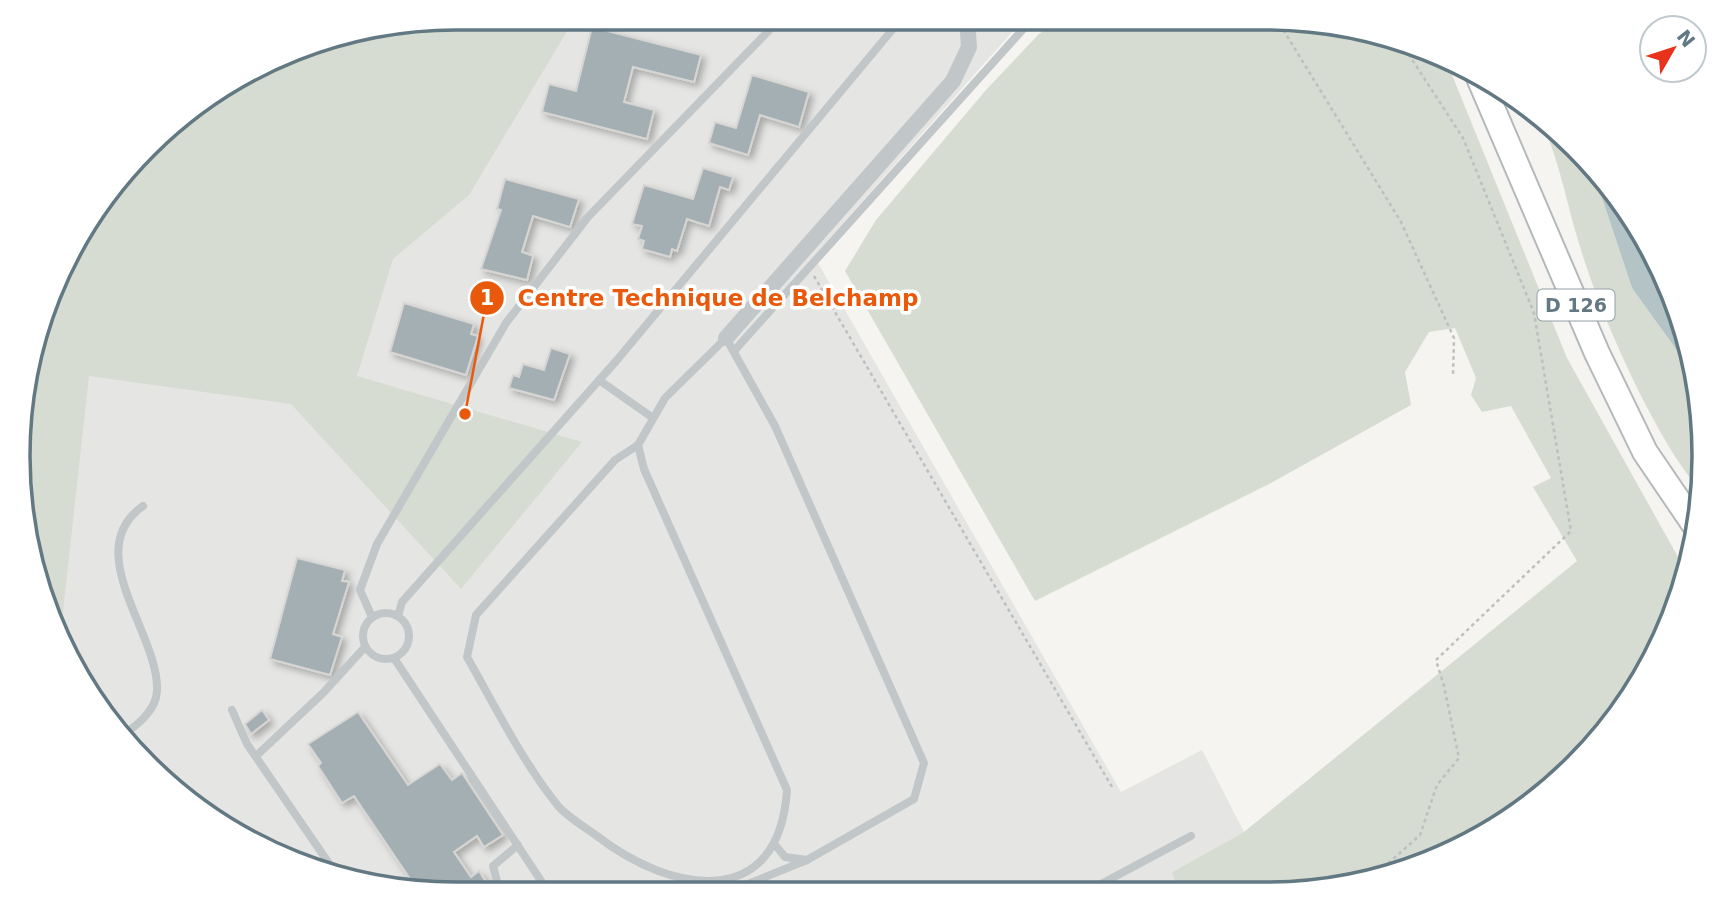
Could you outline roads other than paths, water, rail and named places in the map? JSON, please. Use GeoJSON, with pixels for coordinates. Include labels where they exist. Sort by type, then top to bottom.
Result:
{"type":"FeatureCollection","features":[{"type":"Feature","properties":{"kind":"main road","name":"D 126"},"geometry":{"type":"LineString","coordinates":[[1484,90],[1597,353],[1645,452],[1688,516]]}},
{"type":"Feature","properties":{"kind":"main road","name":"D 126"},"geometry":{"type":"LineString","coordinates":[[1504,103],[1598,327],[1644,425],[1690,494]]}},
{"type":"Feature","properties":{"kind":"street"},"geometry":{"type":"LineString","coordinates":[[730,344],[953,80],[969,47],[968,30]]}},
{"type":"Feature","properties":{"kind":"lane"},"geometry":{"type":"LineString","coordinates":[[372,617],[360,590],[377,544],[506,323],[588,217],[769,30]]}},
{"type":"Feature","properties":{"kind":"lane"},"geometry":{"type":"LineString","coordinates":[[398,616],[402,602],[599,380],[892,30]]}},
{"type":"Feature","properties":{"kind":"lane"},"geometry":{"type":"LineString","coordinates":[[686,882],[627,859],[560,808],[505,724],[467,657],[476,615],[615,460],[638,445],[665,398],[730,344],[810,268],[1022,30]]}},
{"type":"Feature","properties":{"kind":"lane"},"geometry":{"type":"LineString","coordinates":[[730,344],[775,426],[924,763],[914,799],[807,860],[753,882]]}},
{"type":"Feature","properties":{"kind":"lane"},"geometry":{"type":"LineString","coordinates":[[599,380],[653,418]]}},
{"type":"Feature","properties":{"kind":"lane"},"geometry":{"type":"LineString","coordinates":[[638,445],[644,469],[787,790],[786,814],[776,846],[762,863],[745,876],[728,882]]}},
{"type":"Feature","properties":{"kind":"lane"},"geometry":{"type":"LineString","coordinates":[[130,729],[149,712],[158,692],[155,669],[136,620],[118,555],[121,537],[130,515],[143,506]]}},
{"type":"Feature","properties":{"kind":"lane"},"geometry":{"type":"LineString","coordinates":[[385,613],[398,616],[407,627],[409,635],[405,649],[394,658],[374,657],[365,647],[362,634],[372,617],[385,613]]}},
{"type":"Feature","properties":{"kind":"lane"},"geometry":{"type":"LineString","coordinates":[[256,756],[323,694],[365,647]]}},
{"type":"Feature","properties":{"kind":"lane"},"geometry":{"type":"LineString","coordinates":[[394,658],[542,882]]}},
{"type":"Feature","properties":{"kind":"lane"},"geometry":{"type":"LineString","coordinates":[[232,710],[256,756],[329,863]]}},
{"type":"Feature","properties":{"kind":"lane"},"geometry":{"type":"LineString","coordinates":[[1103,882],[1191,836]]}},
{"type":"Feature","properties":{"kind":"lane"},"geometry":{"type":"LineString","coordinates":[[497,882],[493,866],[518,845]]}},
{"type":"Feature","properties":{"kind":"lane"},"geometry":{"type":"LineString","coordinates":[[776,846],[785,857],[807,860]]}},
{"type":"Feature","properties":{"kind":"place","name":"Centre Technique de Belchamp"},"geometry":{"type":"Point","coordinates":[465,414]}}]}
